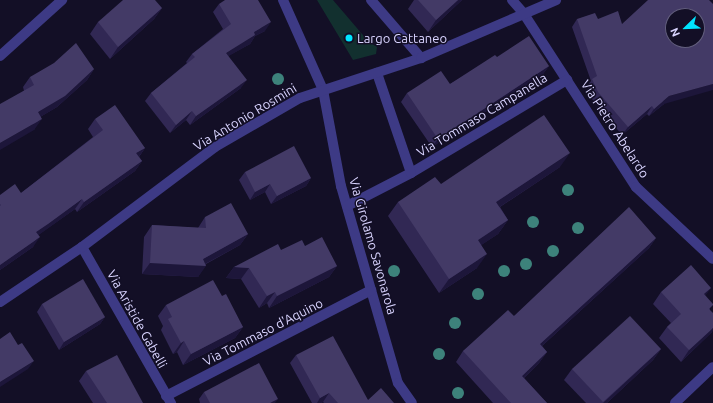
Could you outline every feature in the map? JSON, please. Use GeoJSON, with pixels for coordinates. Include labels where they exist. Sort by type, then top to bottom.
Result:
{"type":"FeatureCollection","features":[{"type":"Feature","properties":{"kind":"street"},"geometry":{"type":"LineString","coordinates":[[283,0],[322,90]]}},
{"type":"Feature","properties":{"kind":"street"},"geometry":{"type":"LineString","coordinates":[[371,0],[421,58]]}},
{"type":"Feature","properties":{"kind":"street","name":"Via Pietro Abelardo"},"geometry":{"type":"LineString","coordinates":[[512,0],[524,14],[636,187],[713,259]]}},
{"type":"Feature","properties":{"kind":"street","name":"Via Antonio Rosmini"},"geometry":{"type":"LineString","coordinates":[[0,302],[82,248],[215,147],[300,98],[421,58],[556,0]]}},
{"type":"Feature","properties":{"kind":"street"},"geometry":{"type":"LineString","coordinates":[[0,56],[59,1]]}},
{"type":"Feature","properties":{"kind":"street"},"geometry":{"type":"LineString","coordinates":[[377,73],[411,173]]}},
{"type":"Feature","properties":{"kind":"street","name":"Via Tommaso Campanella"},"geometry":{"type":"LineString","coordinates":[[347,206],[411,173],[567,80]]}},
{"type":"Feature","properties":{"kind":"street","name":"Via Girolamo Savonarola"},"geometry":{"type":"LineString","coordinates":[[322,90],[347,206],[398,383],[412,403]]}},
{"type":"Feature","properties":{"kind":"street","name":"Via Aristide Gabelli"},"geometry":{"type":"LineString","coordinates":[[82,248],[168,400]]}},
{"type":"Feature","properties":{"kind":"street","name":"Via Tommaso d'Aquino"},"geometry":{"type":"LineString","coordinates":[[168,400],[372,290]]}},
{"type":"Feature","properties":{"kind":"street"},"geometry":{"type":"LineString","coordinates":[[675,403],[713,367]]}},
{"type":"Feature","properties":{"kind":"green space"},"geometry":{"type":"Polygon","coordinates":[[[317,0],[333,0],[368,41],[377,47],[376,54],[353,60],[317,0]]]}},
{"type":"Feature","properties":{"kind":"building"},"geometry":{"type":"Polygon","coordinates":[[[123,0],[155,0],[162,8],[118,47],[98,22],[123,0]]]}},
{"type":"Feature","properties":{"kind":"building"},"geometry":{"type":"Polygon","coordinates":[[[225,0],[258,0],[271,22],[254,32],[255,35],[226,53],[247,80],[196,116],[192,111],[176,125],[151,93],[195,57],[192,54],[231,24],[219,4],[225,0]]]}},
{"type":"Feature","properties":{"kind":"building"},"geometry":{"type":"Polygon","coordinates":[[[418,0],[458,0],[436,20],[418,0]]]}},
{"type":"Feature","properties":{"kind":"building"},"geometry":{"type":"Polygon","coordinates":[[[648,0],[709,0],[713,4],[713,84],[669,96],[654,109],[652,106],[628,127],[598,92],[592,79],[597,76],[577,19],[595,13],[598,19],[618,11],[622,24],[648,0]]]}},
{"type":"Feature","properties":{"kind":"building"},"geometry":{"type":"Polygon","coordinates":[[[529,36],[549,66],[438,139],[407,93],[441,71],[450,84],[495,55],[497,57],[529,36]]]}},
{"type":"Feature","properties":{"kind":"building"},"geometry":{"type":"Polygon","coordinates":[[[76,43],[94,69],[65,96],[38,112],[42,119],[0,143],[0,104],[34,85],[30,77],[54,63],[76,43]]]}},
{"type":"Feature","properties":{"kind":"building"},"geometry":{"type":"Polygon","coordinates":[[[115,105],[145,148],[136,153],[142,161],[84,202],[82,199],[36,232],[40,237],[0,265],[0,195],[15,184],[21,193],[103,130],[95,119],[115,105]]]}},
{"type":"Feature","properties":{"kind":"building"},"geometry":{"type":"Polygon","coordinates":[[[544,115],[570,153],[496,202],[508,220],[478,240],[487,254],[449,279],[398,202],[435,177],[441,184],[544,115]]]}},
{"type":"Feature","properties":{"kind":"building"},"geometry":{"type":"Polygon","coordinates":[[[294,146],[311,178],[277,196],[270,184],[255,192],[245,172],[294,146]]]}},
{"type":"Feature","properties":{"kind":"building"},"geometry":{"type":"Polygon","coordinates":[[[231,203],[248,234],[203,259],[206,266],[150,263],[152,225],[206,228],[205,217],[231,203]]]}},
{"type":"Feature","properties":{"kind":"building"},"geometry":{"type":"Polygon","coordinates":[[[629,207],[656,238],[540,344],[547,352],[522,376],[547,403],[511,403],[463,351],[508,310],[514,316],[629,207]]]}},
{"type":"Feature","properties":{"kind":"building"},"geometry":{"type":"Polygon","coordinates":[[[322,237],[337,266],[277,296],[275,292],[267,296],[249,268],[234,267],[278,244],[281,250],[302,240],[305,246],[322,237]]]}},
{"type":"Feature","properties":{"kind":"building"},"geometry":{"type":"Polygon","coordinates":[[[691,265],[711,288],[704,294],[713,304],[709,309],[713,313],[713,328],[689,350],[667,327],[681,314],[661,292],[691,265]]]}},
{"type":"Feature","properties":{"kind":"building"},"geometry":{"type":"Polygon","coordinates":[[[83,279],[105,317],[64,342],[42,304],[83,279]]]}},
{"type":"Feature","properties":{"kind":"building"},"geometry":{"type":"Polygon","coordinates":[[[213,280],[222,296],[226,294],[243,327],[191,354],[184,341],[181,343],[168,319],[172,317],[166,305],[213,280]]]}},
{"type":"Feature","properties":{"kind":"building"},"geometry":{"type":"Polygon","coordinates":[[[630,316],[661,349],[603,402],[572,369],[630,316]]]}},
{"type":"Feature","properties":{"kind":"building"},"geometry":{"type":"Polygon","coordinates":[[[10,332],[18,345],[22,343],[34,361],[0,382],[0,339],[10,332]]]}},
{"type":"Feature","properties":{"kind":"building"},"geometry":{"type":"Polygon","coordinates":[[[333,336],[368,400],[381,388],[394,403],[338,403],[329,393],[320,398],[296,355],[333,336]]]}},
{"type":"Feature","properties":{"kind":"building"},"geometry":{"type":"Polygon","coordinates":[[[117,355],[143,403],[107,403],[86,371],[117,355]]]}},
{"type":"Feature","properties":{"kind":"building"},"geometry":{"type":"Polygon","coordinates":[[[259,363],[278,399],[270,403],[210,403],[204,392],[259,363]]]}},
{"type":"Feature","properties":{"kind":"place","name":"Largo Cattaneo"},"geometry":{"type":"Point","coordinates":[349,38]}}]}
